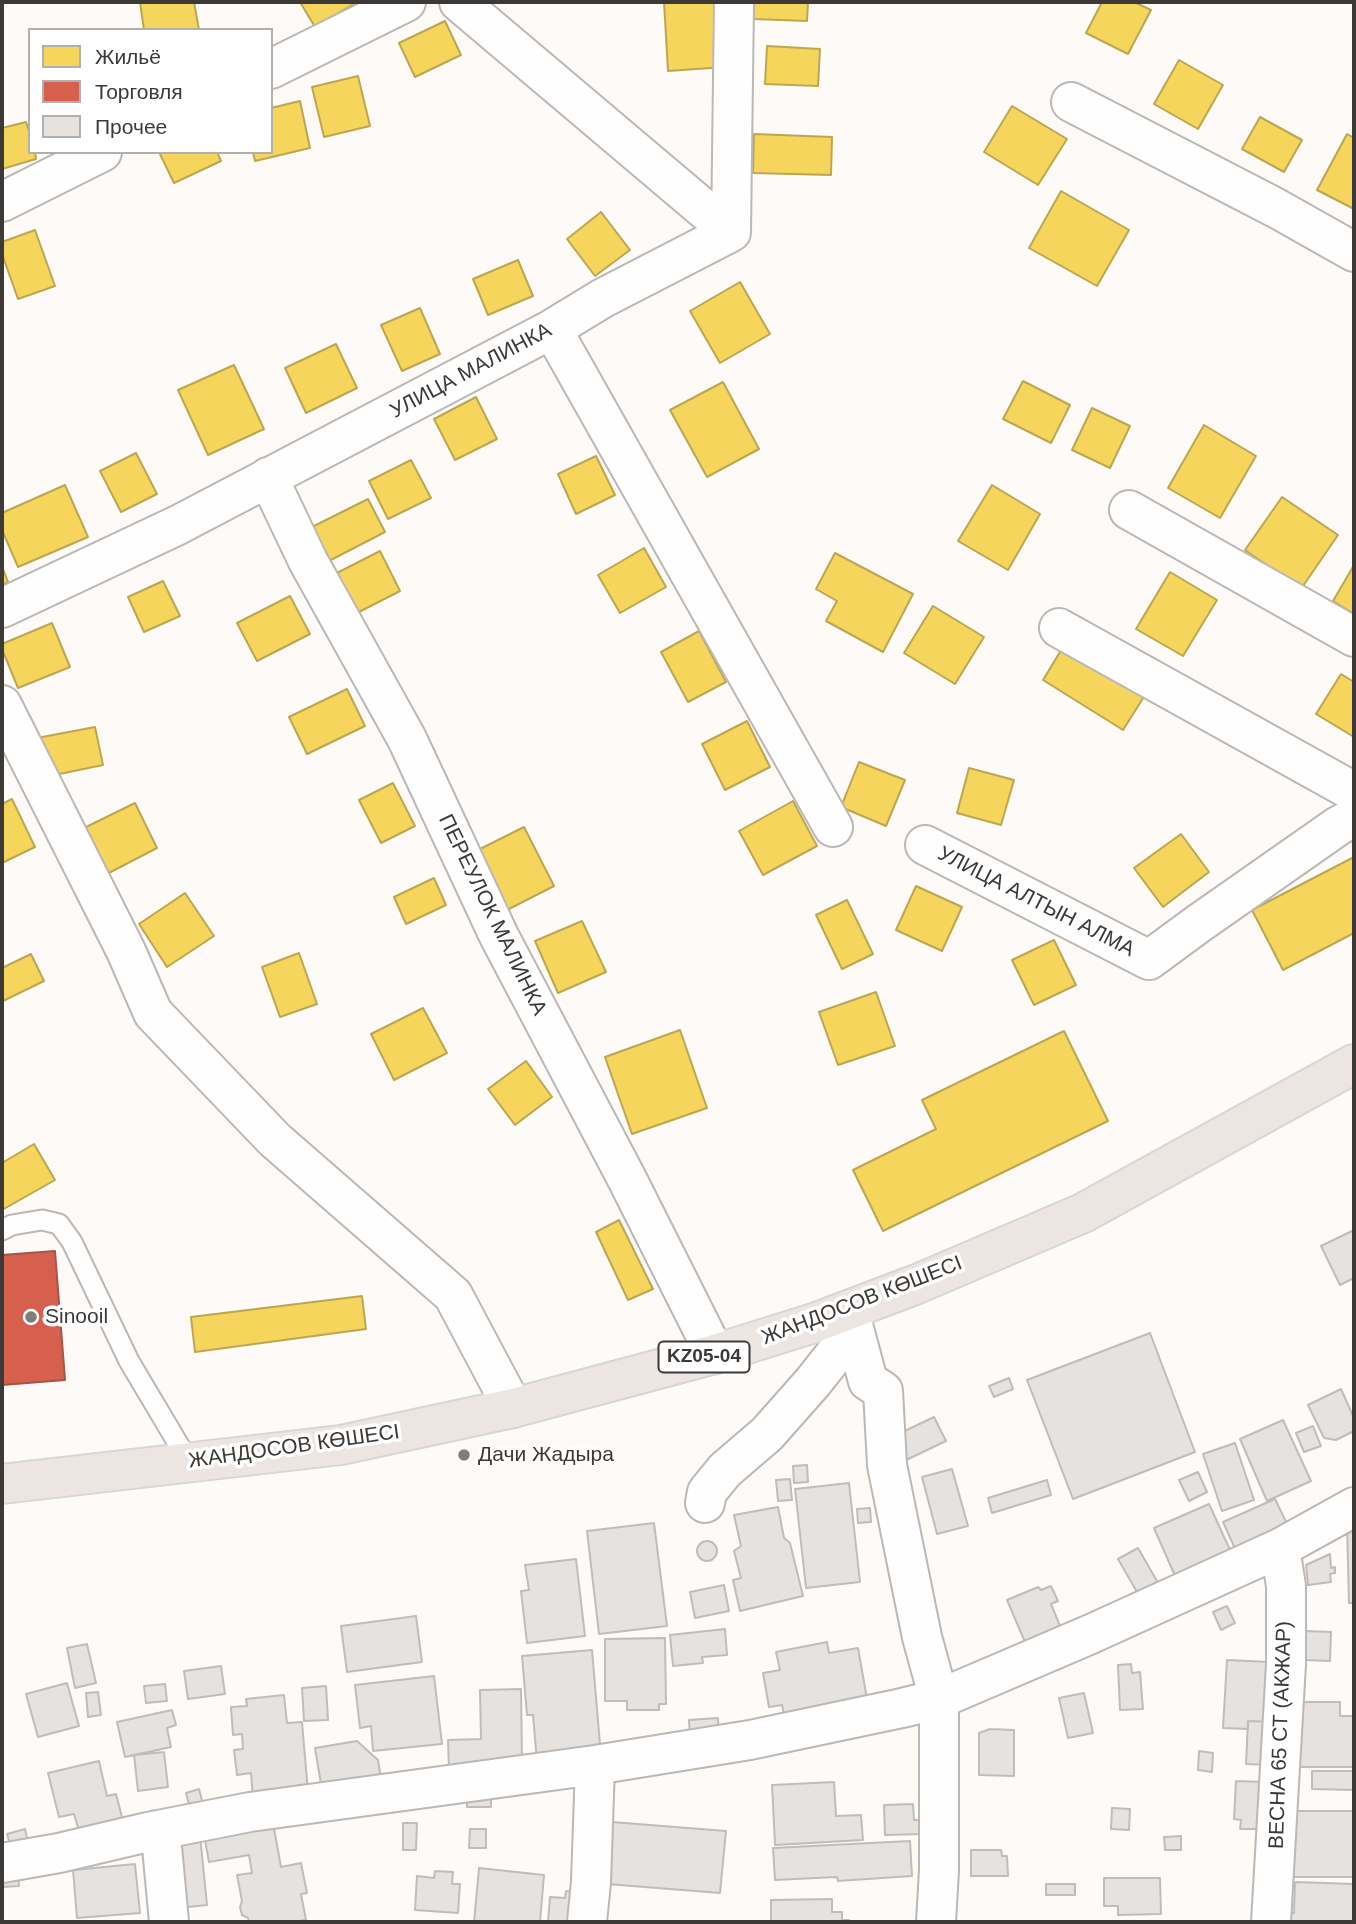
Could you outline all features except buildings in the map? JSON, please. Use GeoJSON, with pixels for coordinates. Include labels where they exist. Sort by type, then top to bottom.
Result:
{"type":"FeatureCollection","features":[{"type":"Feature","properties":{"kind":"main road","name":"ЖАНДОСОВ КӨШЕСІ"},"geometry":{"type":"LineString","coordinates":[[2,1484],[341,1444],[513,1408],[715,1354],[817,1322],[851,1320],[917,1284],[1083,1213],[1354,1064]]}},
{"type":"Feature","properties":{"kind":"street"},"geometry":{"type":"LineString","coordinates":[[273,68],[406,2]]}},
{"type":"Feature","properties":{"kind":"street"},"geometry":{"type":"LineString","coordinates":[[459,2],[731,232]]}},
{"type":"Feature","properties":{"kind":"street"},"geometry":{"type":"LineString","coordinates":[[731,232],[734,2]]}},
{"type":"Feature","properties":{"kind":"street"},"geometry":{"type":"LineString","coordinates":[[1071,102],[1276,208],[1354,252]]}},
{"type":"Feature","properties":{"kind":"street"},"geometry":{"type":"LineString","coordinates":[[2,202],[98,154]]}},
{"type":"Feature","properties":{"kind":"street","name":"УЛИЦА МАЛИНКА"},"geometry":{"type":"LineString","coordinates":[[2,608],[178,525],[731,232]]}},
{"type":"Feature","properties":{"kind":"street"},"geometry":{"type":"LineString","coordinates":[[552,329],[833,827]]}},
{"type":"Feature","properties":{"kind":"street","name":"ПЕРЕУЛОК МАЛИНКА"},"geometry":{"type":"LineString","coordinates":[[268,477],[308,561],[407,739],[499,936],[627,1179],[715,1354]]}},
{"type":"Feature","properties":{"kind":"street"},"geometry":{"type":"LineString","coordinates":[[1129,510],[1354,637]]}},
{"type":"Feature","properties":{"kind":"street"},"geometry":{"type":"LineString","coordinates":[[1059,628],[1354,792]]}},
{"type":"Feature","properties":{"kind":"street"},"geometry":{"type":"LineString","coordinates":[[2,705],[126,951],[153,1013],[275,1140],[453,1295],[513,1408]]}},
{"type":"Feature","properties":{"kind":"street","name":"УЛИЦА АЛТЫН АЛМА"},"geometry":{"type":"LineString","coordinates":[[925,845],[1149,960],[1354,817]]}},
{"type":"Feature","properties":{"kind":"street"},"geometry":{"type":"LineString","coordinates":[[705,1503],[707,1492],[725,1470],[767,1434],[813,1382],[851,1320]]}},
{"type":"Feature","properties":{"kind":"street"},"geometry":{"type":"LineString","coordinates":[[851,1320],[868,1381],[883,1391],[887,1465],[922,1637],[939,1699],[939,1870],[936,1922]]}},
{"type":"Feature","properties":{"kind":"street"},"geometry":{"type":"LineString","coordinates":[[2,1863],[250,1812],[595,1765],[750,1740],[939,1699],[1091,1634],[1280,1548],[1354,1507]]}},
{"type":"Feature","properties":{"kind":"street","name":"ВЕСНА 65 СТ (АКЖАР)"},"geometry":{"type":"LineString","coordinates":[[1271,1922],[1286,1664],[1286,1586],[1280,1548]]}},
{"type":"Feature","properties":{"kind":"street"},"geometry":{"type":"LineString","coordinates":[[587,1922],[595,1765]]}},
{"type":"Feature","properties":{"kind":"street"},"geometry":{"type":"LineString","coordinates":[[157,1830],[162,1847],[169,1922]]}},
{"type":"Feature","properties":{"kind":"lane"},"geometry":{"type":"LineString","coordinates":[[2,1230],[12,1225],[42,1220],[58,1224],[72,1242],[129,1361],[189,1462]]}},
{"type":"Feature","properties":{"kind":"place","name":"Sinooil"},"geometry":{"type":"Point","coordinates":[31,1317]}},
{"type":"Feature","properties":{"kind":"place","name":"Дачи Жадыра"},"geometry":{"type":"Point","coordinates":[464,1455]}}]}
